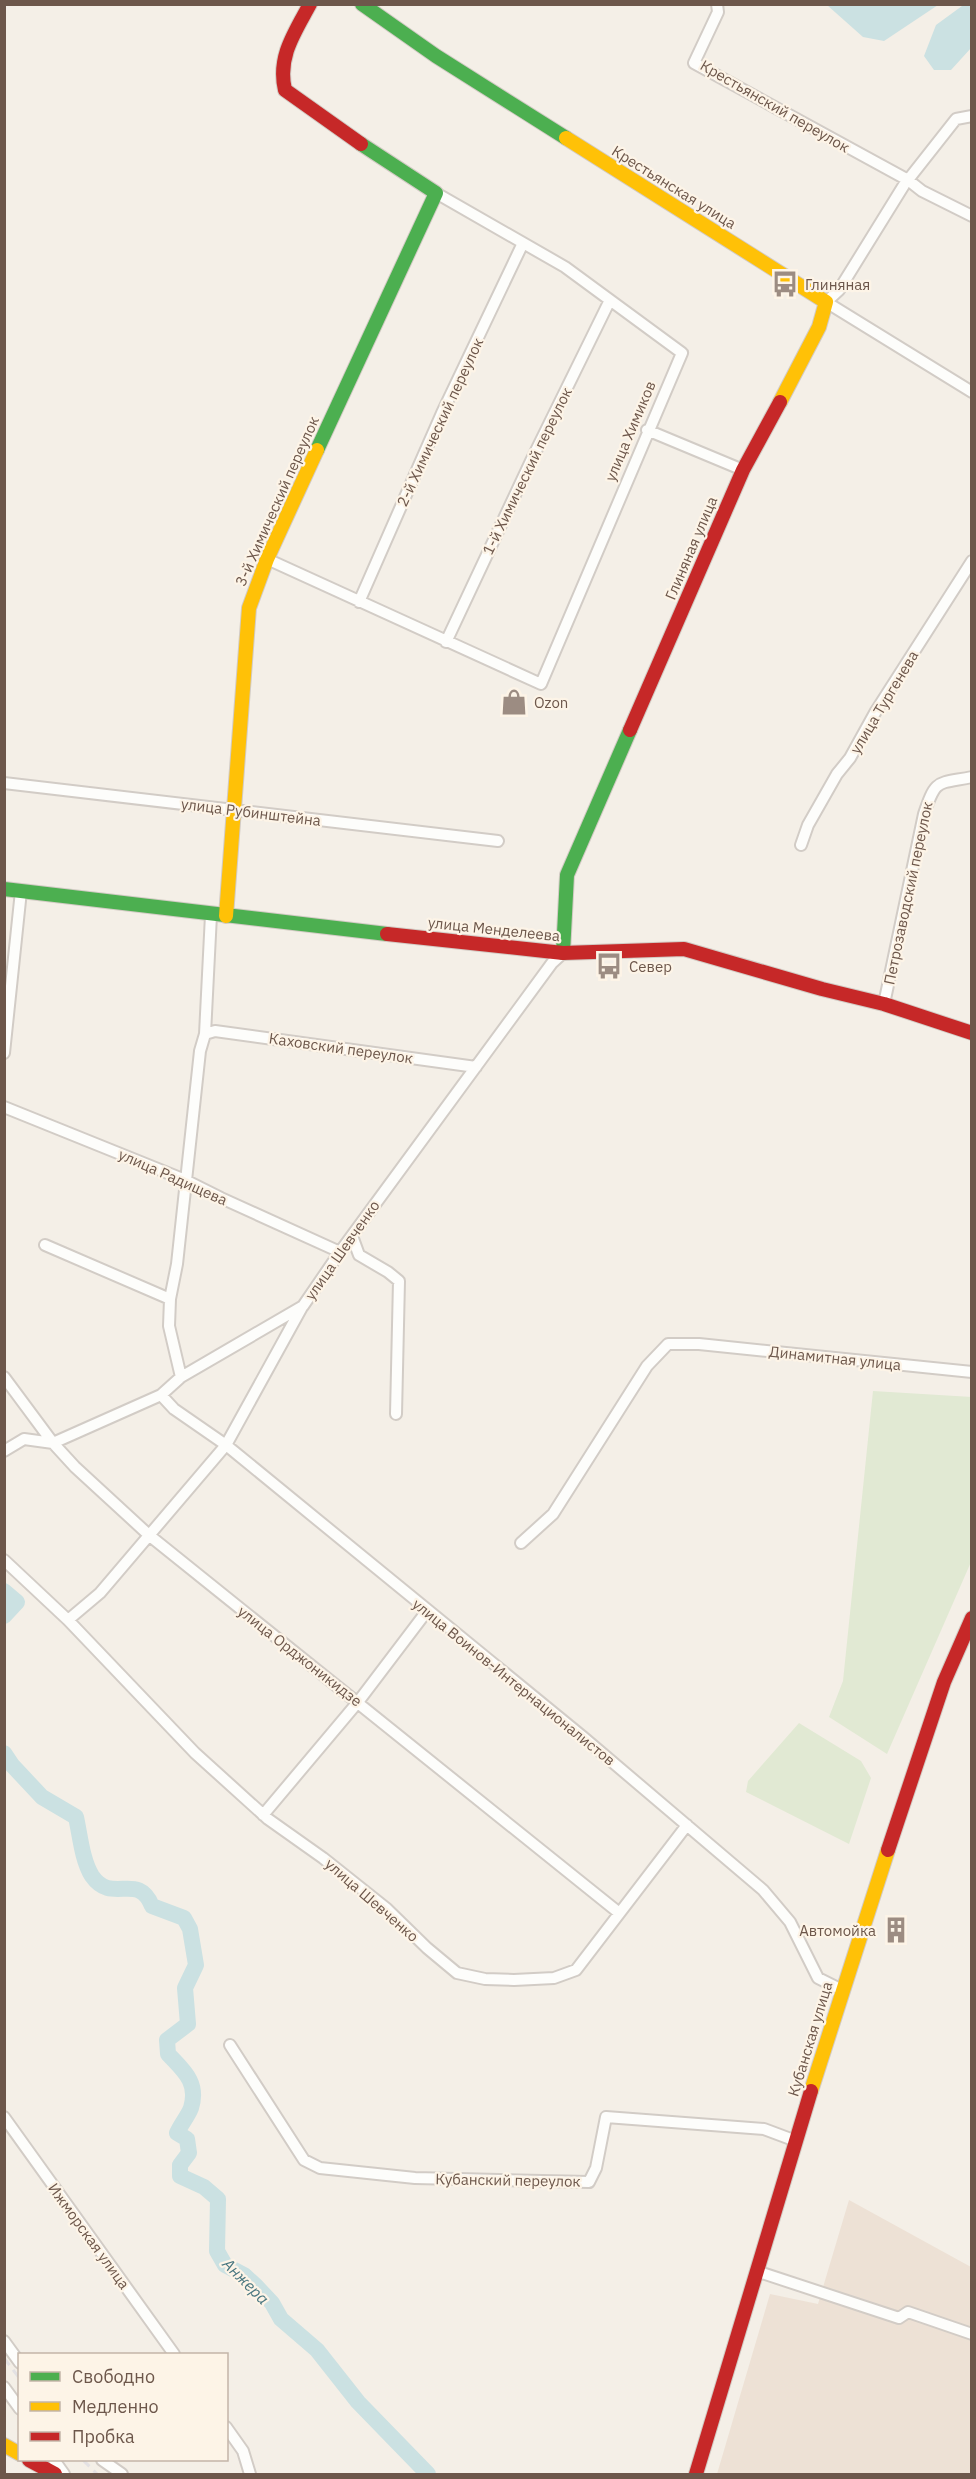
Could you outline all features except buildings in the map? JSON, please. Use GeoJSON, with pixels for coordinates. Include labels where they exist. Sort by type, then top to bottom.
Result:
{"type":"FeatureCollection","features":[{"type":"Feature","properties":{"kind":"street","name":"улица Химиков"},"geometry":{"type":"LineString","coordinates":[[267,559],[541,684],[682,352],[565,267],[436,193],[354,140],[285,90],[282,82],[284,52],[310,4]]}},
{"type":"Feature","properties":{"kind":"street","name":"Крестьянская улица"},"geometry":{"type":"LineString","coordinates":[[362,4],[436,56],[972,392]]}},
{"type":"Feature","properties":{"kind":"street","name":"Крестьянский переулок"},"geometry":{"type":"LineString","coordinates":[[717,4],[718,12],[694,63],[908,180]]}},
{"type":"Feature","properties":{"kind":"street","name":"Глиняная улица"},"geometry":{"type":"LineString","coordinates":[[563,952],[567,875],[743,470],[788,390],[819,327],[826,302],[839,290],[908,180],[956,119],[972,116]]}},
{"type":"Feature","properties":{"kind":"street"},"geometry":{"type":"LineString","coordinates":[[908,180],[922,191],[972,216]]}},
{"type":"Feature","properties":{"kind":"street","name":"3-й Химический переулок"},"geometry":{"type":"LineString","coordinates":[[226,916],[249,608],[267,559],[436,193]]}},
{"type":"Feature","properties":{"kind":"street","name":"2-й Химический переулок"},"geometry":{"type":"LineString","coordinates":[[359,602],[442,413],[523,243]]}},
{"type":"Feature","properties":{"kind":"street","name":"1-й Химический переулок"},"geometry":{"type":"LineString","coordinates":[[446,642],[531,460],[610,300]]}},
{"type":"Feature","properties":{"kind":"street"},"geometry":{"type":"LineString","coordinates":[[647,430],[743,470]]}},
{"type":"Feature","properties":{"kind":"street","name":"улица Тургенева"},"geometry":{"type":"LineString","coordinates":[[801,846],[808,825],[837,774],[850,758],[876,711],[972,561]]}},
{"type":"Feature","properties":{"kind":"street","name":"Петрозаводский переулок"},"geometry":{"type":"LineString","coordinates":[[884,1004],[924,814],[932,790],[945,781],[972,777]]}},
{"type":"Feature","properties":{"kind":"street","name":"улица Рубинштейна"},"geometry":{"type":"LineString","coordinates":[[4,783],[498,841]]}},
{"type":"Feature","properties":{"kind":"street","name":"улица Менделеева"},"geometry":{"type":"LineString","coordinates":[[4,889],[211,915],[563,952],[684,949],[822,989],[884,1004],[972,1033]]}},
{"type":"Feature","properties":{"kind":"street"},"geometry":{"type":"LineString","coordinates":[[4,1053],[21,891]]}},
{"type":"Feature","properties":{"kind":"street"},"geometry":{"type":"LineString","coordinates":[[181,1377],[169,1326],[170,1299],[177,1264],[200,1051],[206,1034],[211,915]]}},
{"type":"Feature","properties":{"kind":"street","name":"улица Шевченко"},"geometry":{"type":"LineString","coordinates":[[53,1443],[161,1395],[181,1377],[303,1306],[552,963],[563,952]]}},
{"type":"Feature","properties":{"kind":"street","name":"Каховский переулок"},"geometry":{"type":"LineString","coordinates":[[206,1034],[215,1031],[476,1067]]}},
{"type":"Feature","properties":{"kind":"street","name":"улица Радищева"},"geometry":{"type":"LineString","coordinates":[[4,1107],[185,1180],[340,1252]]}},
{"type":"Feature","properties":{"kind":"street"},"geometry":{"type":"LineString","coordinates":[[352,1236],[359,1255],[399,1281],[396,1414]]}},
{"type":"Feature","properties":{"kind":"street"},"geometry":{"type":"LineString","coordinates":[[45,1245],[170,1299]]}},
{"type":"Feature","properties":{"kind":"street"},"geometry":{"type":"LineString","coordinates":[[68,1620],[100,1593],[226,1445],[303,1306]]}},
{"type":"Feature","properties":{"kind":"street","name":"Динамитная улица"},"geometry":{"type":"LineString","coordinates":[[521,1543],[554,1514],[647,1366],[668,1344],[699,1344],[972,1372]]}},
{"type":"Feature","properties":{"kind":"street","name":"улица Орджоникидзе"},"geometry":{"type":"LineString","coordinates":[[4,1377],[53,1443],[75,1467],[150,1536],[618,1912]]}},
{"type":"Feature","properties":{"kind":"street","name":"улица Воинов-Интернационалистов"},"geometry":{"type":"LineString","coordinates":[[161,1395],[174,1409],[226,1445],[763,1890],[790,1922],[818,1978],[842,1989]]}},
{"type":"Feature","properties":{"kind":"street"},"geometry":{"type":"LineString","coordinates":[[4,1451],[24,1439],[53,1443]]}},
{"type":"Feature","properties":{"kind":"street","name":"улица Шевченко"},"geometry":{"type":"LineString","coordinates":[[4,1560],[68,1620],[156,1714],[262,1815],[323,1858],[387,1909],[457,1973],[485,1979],[514,1980],[555,1978],[576,1970],[618,1912],[687,1825]]}},
{"type":"Feature","properties":{"kind":"street"},"geometry":{"type":"LineString","coordinates":[[262,1815],[358,1702],[427,1611]]}},
{"type":"Feature","properties":{"kind":"street","name":"Кубанская улица"},"geometry":{"type":"LineString","coordinates":[[696,2475],[759,2272],[842,1989],[944,1682],[972,1618]]}},
{"type":"Feature","properties":{"kind":"street","name":"Кубанский переулок"},"geometry":{"type":"LineString","coordinates":[[230,2046],[304,2160],[320,2168],[415,2178],[589,2182],[597,2168],[606,2117],[764,2129],[796,2141]]}},
{"type":"Feature","properties":{"kind":"street","name":"Ижморская улица"},"geometry":{"type":"LineString","coordinates":[[4,2117],[173,2353]]}},
{"type":"Feature","properties":{"kind":"street"},"geometry":{"type":"LineString","coordinates":[[759,2272],[899,2318],[908,2312],[972,2334]]}},
{"type":"Feature","properties":{"kind":"street"},"geometry":{"type":"LineString","coordinates":[[4,2341],[18,2360]]}},
{"type":"Feature","properties":{"kind":"street"},"geometry":{"type":"LineString","coordinates":[[4,2388],[18,2406]]}},
{"type":"Feature","properties":{"kind":"street"},"geometry":{"type":"LineString","coordinates":[[228,2430],[243,2451],[250,2475]]}},
{"type":"Feature","properties":{"kind":"street"},"geometry":{"type":"LineString","coordinates":[[4,2445],[18,2453]]}},
{"type":"Feature","properties":{"kind":"street"},"geometry":{"type":"LineString","coordinates":[[31,2461],[55,2475]]}},
{"type":"Feature","properties":{"kind":"street"},"geometry":{"type":"LineString","coordinates":[[55,2461],[64,2475]]}},
{"type":"Feature","properties":{"kind":"street"},"geometry":{"type":"LineString","coordinates":[[103,2461],[122,2475]]}},
{"type":"Feature","properties":{"kind":"shaded area"},"geometry":{"type":"Polygon","coordinates":[[[827,5],[938,5],[884,41],[863,37],[827,5]]]}},
{"type":"Feature","properties":{"kind":"shaded area"},"geometry":{"type":"Polygon","coordinates":[[[972,5],[971,48],[951,70],[934,70],[924,56],[936,25],[962,6],[972,5]]]}},
{"type":"Feature","properties":{"kind":"shaded area"},"geometry":{"type":"Polygon","coordinates":[[[849,2200],[971,2267],[971,2474],[717,2474],[770,2294],[818,2304],[849,2200]]]}},
{"type":"Feature","properties":{"kind":"green space"},"geometry":{"type":"Polygon","coordinates":[[[873,1391],[972,1397],[971,1562],[887,1754],[829,1717],[843,1681],[873,1391]]]}},
{"type":"Feature","properties":{"kind":"green space"},"geometry":{"type":"Polygon","coordinates":[[[799,1723],[861,1761],[871,1778],[849,1844],[746,1792],[748,1781],[799,1723]]]}},
{"type":"Feature","properties":{"kind":"waterway","name":"Анжера"},"geometry":{"type":"LineString","coordinates":[[4,1591],[17,1602],[4,1616]]}},
{"type":"Feature","properties":{"kind":"waterway","name":"Анжера"},"geometry":{"type":"LineString","coordinates":[[4,1753],[42,1797],[76,1817],[86,1863],[92,1876],[100,1884],[108,1888],[140,1891],[152,1906],[184,1918],[190,1929],[196,1965],[185,1988],[188,2024],[167,2040],[168,2054],[188,2077],[193,2091],[191,2108],[177,2133],[187,2139],[189,2153],[180,2165],[180,2176],[204,2187],[218,2199],[217,2251],[225,2265],[244,2275],[256,2286],[272,2303],[281,2319],[317,2350],[358,2402],[428,2474]]}},
{"type":"Feature","properties":{"kind":"railway"},"geometry":{"type":"LineString","coordinates":[[4,2358],[18,2376]]}},
{"type":"Feature","properties":{"kind":"railway"},"geometry":{"type":"LineString","coordinates":[[84,2461],[97,2474]]}},
{"type":"Feature","properties":{"kind":"traffic: fast"},"geometry":{"type":"LineString","coordinates":[[362,4],[436,56],[566,138]]}},
{"type":"Feature","properties":{"kind":"traffic: fast"},"geometry":{"type":"LineString","coordinates":[[317,450],[436,193],[361,144]]}},
{"type":"Feature","properties":{"kind":"traffic: fast"},"geometry":{"type":"LineString","coordinates":[[563,953],[567,875],[630,730]]}},
{"type":"Feature","properties":{"kind":"traffic: fast"},"geometry":{"type":"LineString","coordinates":[[4,889],[387,934]]}},
{"type":"Feature","properties":{"kind":"traffic: slow"},"geometry":{"type":"LineString","coordinates":[[566,138],[826,302],[819,327],[780,402]]}},
{"type":"Feature","properties":{"kind":"traffic: slow"},"geometry":{"type":"LineString","coordinates":[[226,916],[249,608],[267,559],[317,450]]}},
{"type":"Feature","properties":{"kind":"traffic: slow"},"geometry":{"type":"LineString","coordinates":[[811,2091],[888,1850]]}},
{"type":"Feature","properties":{"kind":"traffic: slow"},"geometry":{"type":"LineString","coordinates":[[4,2445],[18,2453]]}},
{"type":"Feature","properties":{"kind":"traffic: jam"},"geometry":{"type":"LineString","coordinates":[[310,4],[293,35],[285,56],[283,67],[285,90],[361,144]]}},
{"type":"Feature","properties":{"kind":"traffic: jam"},"geometry":{"type":"LineString","coordinates":[[630,730],[743,470],[780,402]]}},
{"type":"Feature","properties":{"kind":"traffic: jam"},"geometry":{"type":"LineString","coordinates":[[387,934],[563,953],[684,949],[822,989],[884,1004],[972,1033]]}},
{"type":"Feature","properties":{"kind":"traffic: jam"},"geometry":{"type":"LineString","coordinates":[[888,1850],[944,1682],[972,1618]]}},
{"type":"Feature","properties":{"kind":"traffic: jam"},"geometry":{"type":"LineString","coordinates":[[696,2474],[811,2091]]}},
{"type":"Feature","properties":{"kind":"traffic: jam"},"geometry":{"type":"LineString","coordinates":[[31,2461],[55,2474]]}},
{"type":"Feature","properties":{"kind":"place","name":"Глиняная"},"geometry":{"type":"Point","coordinates":[785,284]}},
{"type":"Feature","properties":{"kind":"place","name":"Ozon"},"geometry":{"type":"Point","coordinates":[514,702]}},
{"type":"Feature","properties":{"kind":"place","name":"Север"},"geometry":{"type":"Point","coordinates":[609,966]}},
{"type":"Feature","properties":{"kind":"place","name":"Автомойка"},"geometry":{"type":"Point","coordinates":[896,1930]}}]}
